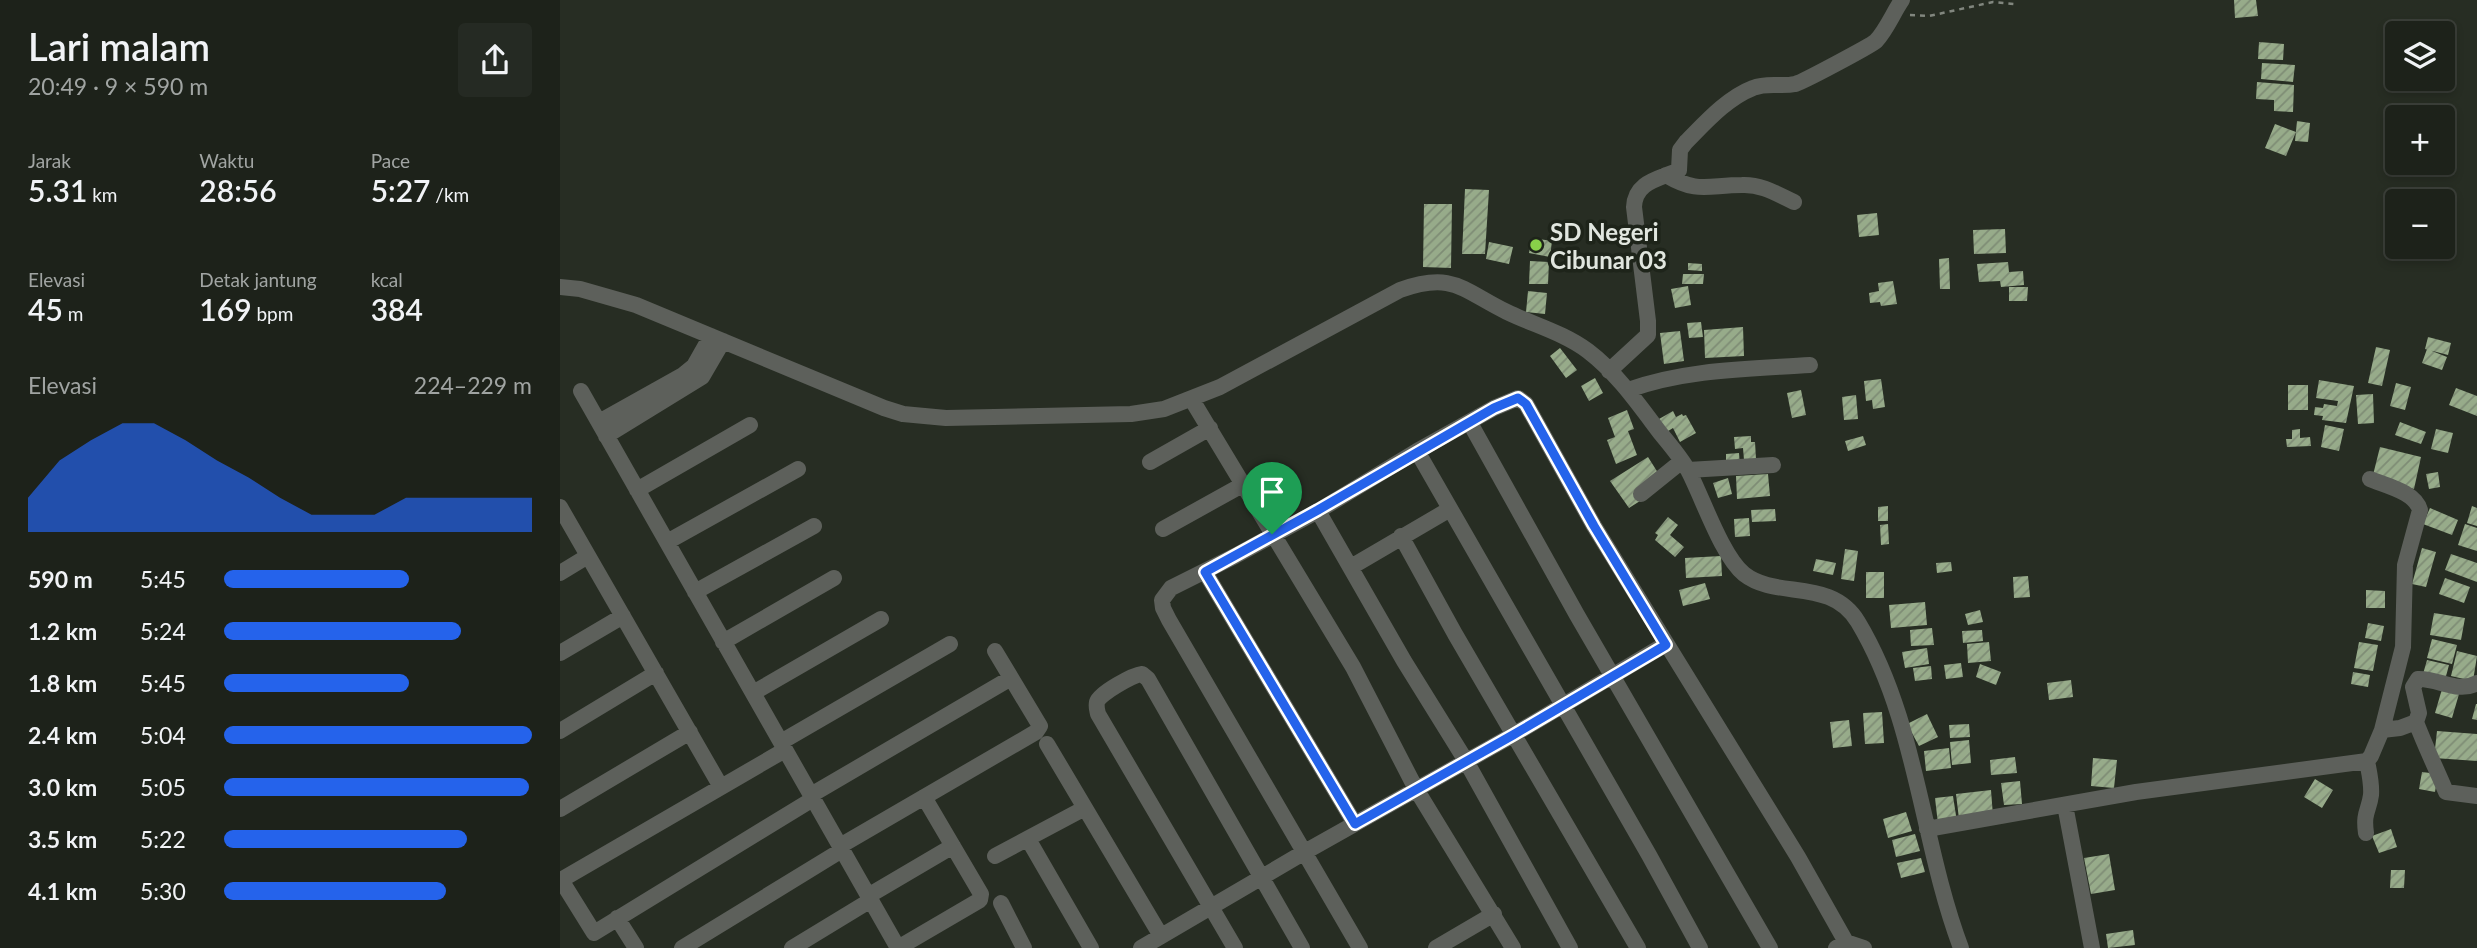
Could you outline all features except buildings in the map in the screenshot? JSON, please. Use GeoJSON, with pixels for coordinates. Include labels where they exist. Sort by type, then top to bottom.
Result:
{"type":"FeatureCollection","features":[{"type":"Feature","properties":{"kind":"street"},"geometry":{"type":"LineString","coordinates":[[1609,371],[1648,335],[1634,198],[1648,183],[1679,169],[1680,150],[1686,142],[1740,94],[1764,85],[1790,85],[1804,81],[1825,67],[1869,46],[1877,40],[1899,6]]}},
{"type":"Feature","properties":{"kind":"street"},"geometry":{"type":"LineString","coordinates":[[1666,176],[1678,183],[1701,188],[1742,184],[1765,188],[1794,202]]}},
{"type":"Feature","properties":{"kind":"street"},"geometry":{"type":"LineString","coordinates":[[560,287],[615,298],[884,408],[926,417],[1131,414],[1164,409],[1220,387],[1400,290],[1431,281],[1451,282],[1461,286],[1503,310],[1588,351],[1628,390],[1685,465],[1735,564],[1745,574],[1756,580],[1822,594],[1848,609],[1856,619],[1891,691],[1961,948]]}},
{"type":"Feature","properties":{"kind":"street"},"geometry":{"type":"LineString","coordinates":[[603,429],[702,377],[717,339]]}},
{"type":"Feature","properties":{"kind":"street"},"geometry":{"type":"LineString","coordinates":[[1628,390],[1650,382],[1697,373],[1810,365]]}},
{"type":"Feature","properties":{"kind":"street"},"geometry":{"type":"LineString","coordinates":[[581,391],[898,948],[979,901],[981,894],[924,797]]}},
{"type":"Feature","properties":{"kind":"street"},"geometry":{"type":"LineString","coordinates":[[1360,948],[1163,608],[1162,600],[1171,588],[1318,510],[1508,400],[1518,398],[1523,400],[1594,526],[1798,858],[1841,945],[1864,948]]}},
{"type":"Feature","properties":{"kind":"street"},"geometry":{"type":"LineString","coordinates":[[1192,400],[1353,667],[1416,789],[1513,948]]}},
{"type":"Feature","properties":{"kind":"street"},"geometry":{"type":"LineString","coordinates":[[1470,423],[1770,948]]}},
{"type":"Feature","properties":{"kind":"street"},"geometry":{"type":"LineString","coordinates":[[637,490],[750,425]]}},
{"type":"Feature","properties":{"kind":"street"},"geometry":{"type":"LineString","coordinates":[[1150,462],[1210,428]]}},
{"type":"Feature","properties":{"kind":"street"},"geometry":{"type":"LineString","coordinates":[[1417,451],[1700,948]]}},
{"type":"Feature","properties":{"kind":"street"},"geometry":{"type":"LineString","coordinates":[[1641,494],[1685,465],[1773,465]]}},
{"type":"Feature","properties":{"kind":"street"},"geometry":{"type":"LineString","coordinates":[[667,541],[798,469]]}},
{"type":"Feature","properties":{"kind":"street"},"geometry":{"type":"LineString","coordinates":[[1927,829],[2136,792],[2367,761],[2382,730],[2403,647],[2403,581],[2420,510],[2418,503],[2407,494],[2370,479]]}},
{"type":"Feature","properties":{"kind":"street"},"geometry":{"type":"LineString","coordinates":[[1163,529],[1244,484]]}},
{"type":"Feature","properties":{"kind":"street"},"geometry":{"type":"LineString","coordinates":[[560,507],[721,787]]}},
{"type":"Feature","properties":{"kind":"street"},"geometry":{"type":"LineString","coordinates":[[1352,566],[1450,509]]}},
{"type":"Feature","properties":{"kind":"street"},"geometry":{"type":"LineString","coordinates":[[1318,510],[1404,661],[1466,761],[1570,948]]}},
{"type":"Feature","properties":{"kind":"street"},"geometry":{"type":"LineString","coordinates":[[695,592],[814,526]]}},
{"type":"Feature","properties":{"kind":"street"},"geometry":{"type":"LineString","coordinates":[[1401,536],[1513,735],[1638,948]]}},
{"type":"Feature","properties":{"kind":"street"},"geometry":{"type":"LineString","coordinates":[[560,573],[588,556]]}},
{"type":"Feature","properties":{"kind":"street"},"geometry":{"type":"LineString","coordinates":[[1205,572],[1355,824]]}},
{"type":"Feature","properties":{"kind":"street"},"geometry":{"type":"LineString","coordinates":[[723,642],[834,578]]}},
{"type":"Feature","properties":{"kind":"street"},"geometry":{"type":"LineString","coordinates":[[560,653],[623,616]]}},
{"type":"Feature","properties":{"kind":"street"},"geometry":{"type":"LineString","coordinates":[[752,693],[881,619]]}},
{"type":"Feature","properties":{"kind":"street"},"geometry":{"type":"LineString","coordinates":[[950,644],[721,787],[561,880],[594,933],[812,797],[1011,678]]}},
{"type":"Feature","properties":{"kind":"street"},"geometry":{"type":"LineString","coordinates":[[1141,948],[1666,645]]}},
{"type":"Feature","properties":{"kind":"street"},"geometry":{"type":"LineString","coordinates":[[682,948],[924,797],[1036,732],[1040,726],[995,651]]}},
{"type":"Feature","properties":{"kind":"street"},"geometry":{"type":"LineString","coordinates":[[560,731],[656,673]]}},
{"type":"Feature","properties":{"kind":"street"},"geometry":{"type":"LineString","coordinates":[[1235,948],[1098,714],[1096,704],[1101,696],[1135,675],[1142,674],[1148,678],[1302,948]]}},
{"type":"Feature","properties":{"kind":"street"},"geometry":{"type":"LineString","coordinates":[[2477,683],[2459,687],[2418,679],[2413,687],[2419,713],[2416,722],[2446,792],[2477,796]]}},
{"type":"Feature","properties":{"kind":"street"},"geometry":{"type":"LineString","coordinates":[[2382,730],[2400,728],[2416,722]]}},
{"type":"Feature","properties":{"kind":"street"},"geometry":{"type":"LineString","coordinates":[[560,809],[690,732]]}},
{"type":"Feature","properties":{"kind":"street"},"geometry":{"type":"LineString","coordinates":[[1047,744],[1161,936]]}},
{"type":"Feature","properties":{"kind":"street"},"geometry":{"type":"LineString","coordinates":[[2366,833],[2365,813],[2371,796],[2367,761]]}},
{"type":"Feature","properties":{"kind":"street"},"geometry":{"type":"LineString","coordinates":[[2065,805],[2092,948]]}},
{"type":"Feature","properties":{"kind":"street"},"geometry":{"type":"LineString","coordinates":[[995,856],[1084,808]]}},
{"type":"Feature","properties":{"kind":"street"},"geometry":{"type":"LineString","coordinates":[[1028,839],[1091,948]]}},
{"type":"Feature","properties":{"kind":"street"},"geometry":{"type":"LineString","coordinates":[[792,948],[953,846]]}},
{"type":"Feature","properties":{"kind":"street"},"geometry":{"type":"LineString","coordinates":[[1001,903],[1021,947]]}},
{"type":"Feature","properties":{"kind":"street"},"geometry":{"type":"LineString","coordinates":[[1436,948],[1494,914]]}},
{"type":"Feature","properties":{"kind":"street"},"geometry":{"type":"LineString","coordinates":[[617,918],[636,948]]}},
{"type":"Feature","properties":{"kind":"path"},"geometry":{"type":"LineString","coordinates":[[1899,6],[1929,16],[1993,2],[2014,4]]}},
{"type":"Feature","properties":{"kind":"place","name":"SD Negeri Cibunar 03"},"geometry":{"type":"Point","coordinates":[1536,245]}},
{"type":"Feature","properties":{"kind":"route"},"geometry":{"type":"LineString","coordinates":[[1518,398],[1526,404],[1594,526],[1666,645],[1355,824],[1205,572],[1272,534],[1508,400],[1518,398]]}}]}
